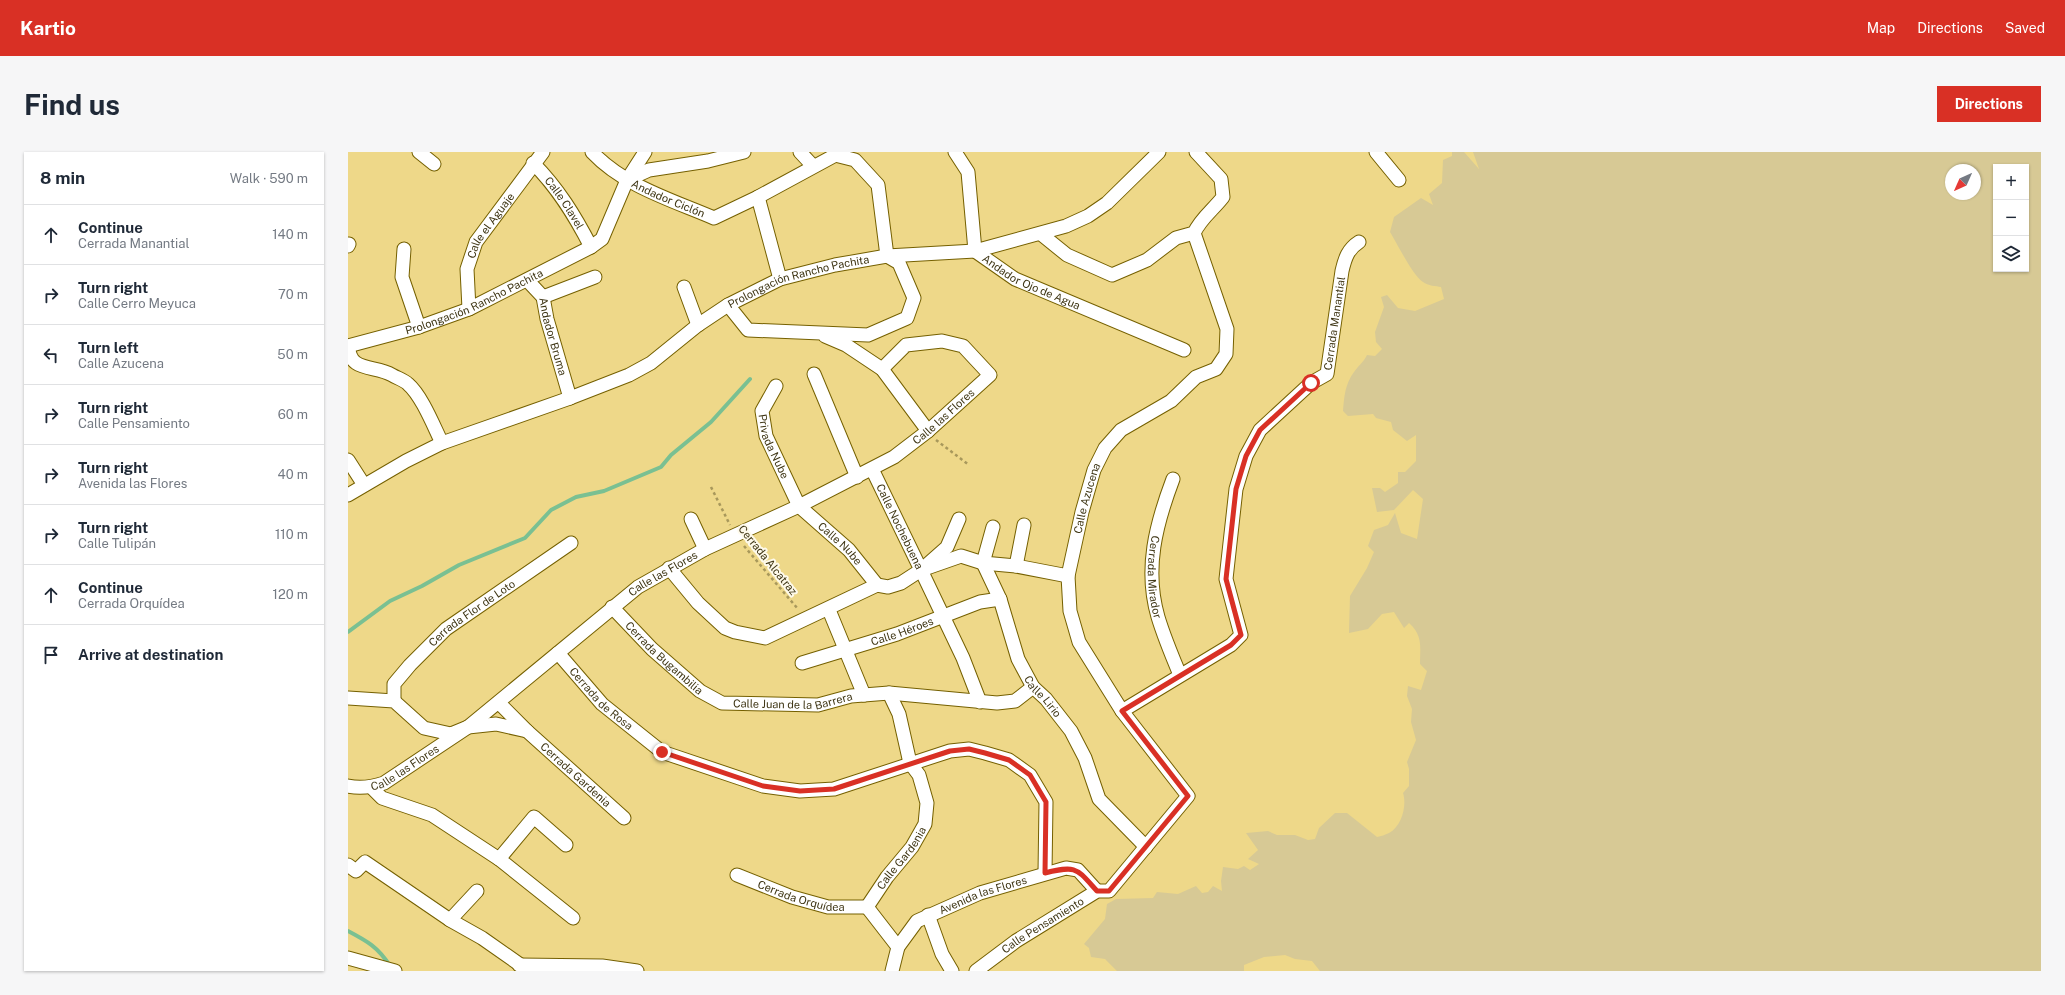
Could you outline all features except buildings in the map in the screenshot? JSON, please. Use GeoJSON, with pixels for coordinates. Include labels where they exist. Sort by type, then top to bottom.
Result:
{"type":"FeatureCollection","features":[{"type":"Feature","properties":{"kind":"street"},"geometry":{"type":"LineString","coordinates":[[419,152],[434,164]]}},
{"type":"Feature","properties":{"kind":"street","name":"Calle el Aguaje"},"geometry":{"type":"LineString","coordinates":[[469,309],[467,269],[476,242],[543,152]]}},
{"type":"Feature","properties":{"kind":"street","name":"Andador Ciclón"},"geometry":{"type":"LineString","coordinates":[[592,152],[603,163],[627,180],[714,218],[758,197],[838,153]]}},
{"type":"Feature","properties":{"kind":"street","name":"Prolongación Rancho Pachita"},"geometry":{"type":"LineString","coordinates":[[442,443],[426,410],[409,384],[386,371],[355,364],[348,355],[348,346],[418,327],[469,309],[591,247],[602,239],[627,180],[645,152]]}},
{"type":"Feature","properties":{"kind":"street"},"geometry":{"type":"LineString","coordinates":[[627,180],[649,170],[708,162],[744,152]]}},
{"type":"Feature","properties":{"kind":"street"},"geometry":{"type":"LineString","coordinates":[[800,152],[813,166]]}},
{"type":"Feature","properties":{"kind":"street","name":"Andador Ojo de Agua"},"geometry":{"type":"LineString","coordinates":[[955,152],[968,172],[975,250],[1014,279],[1184,350]]}},
{"type":"Feature","properties":{"kind":"street","name":"Prolongación Rancho Pachita"},"geometry":{"type":"LineString","coordinates":[[348,495],[406,461],[442,443],[570,398],[629,375],[651,363],[698,325],[728,305],[780,279],[836,265],[887,256],[975,250],[1041,234],[1066,226],[1088,216],[1107,203],[1159,152]]}},
{"type":"Feature","properties":{"kind":"street"},"geometry":{"type":"LineString","coordinates":[[1041,234],[1067,255],[1112,275],[1147,260],[1176,238],[1194,233],[1200,220],[1213,209],[1223,197],[1221,179],[1196,152]]}},
{"type":"Feature","properties":{"kind":"street"},"geometry":{"type":"LineString","coordinates":[[1376,152],[1399,180]]}},
{"type":"Feature","properties":{"kind":"street"},"geometry":{"type":"LineString","coordinates":[[728,305],[748,330],[818,332],[868,336],[907,318],[914,298],[899,263],[887,256],[878,185],[855,160],[838,153]]}},
{"type":"Feature","properties":{"kind":"street","name":"Calle Clavel"},"geometry":{"type":"LineString","coordinates":[[533,164],[547,177],[575,216],[591,247]]}},
{"type":"Feature","properties":{"kind":"street"},"geometry":{"type":"LineString","coordinates":[[758,197],[780,279]]}},
{"type":"Feature","properties":{"kind":"street","name":"Calle Azucena"},"geometry":{"type":"LineString","coordinates":[[1188,796],[1122,711],[1079,642],[1070,611],[1068,576],[1082,512],[1094,470],[1105,448],[1121,430],[1171,401],[1196,377],[1216,369],[1226,354],[1227,330],[1194,233]]}},
{"type":"Feature","properties":{"kind":"street","name":"Cerrada Manantial"},"geometry":{"type":"LineString","coordinates":[[1180,675],[1231,645],[1241,635],[1226,579],[1236,489],[1246,456],[1260,430],[1311,383],[1327,374],[1342,271],[1346,256],[1352,246],[1359,242]]}},
{"type":"Feature","properties":{"kind":"street"},"geometry":{"type":"LineString","coordinates":[[404,248],[402,277],[418,327]]}},
{"type":"Feature","properties":{"kind":"street"},"geometry":{"type":"LineString","coordinates":[[543,297],[595,277]]}},
{"type":"Feature","properties":{"kind":"street","name":"Andador Bruma"},"geometry":{"type":"LineString","coordinates":[[527,280],[543,297],[547,319],[570,398]]}},
{"type":"Feature","properties":{"kind":"street"},"geometry":{"type":"LineString","coordinates":[[684,287],[698,325]]}},
{"type":"Feature","properties":{"kind":"street"},"geometry":{"type":"LineString","coordinates":[[818,332],[846,345],[882,369],[928,432]]}},
{"type":"Feature","properties":{"kind":"street","name":"Calle las Flores"},"geometry":{"type":"LineString","coordinates":[[348,787],[370,787],[384,783],[468,727],[499,703],[612,607],[638,587],[669,568],[705,549],[857,477],[894,457],[928,432],[990,375],[963,346],[942,340],[906,345],[882,369]]}},
{"type":"Feature","properties":{"kind":"street"},"geometry":{"type":"LineString","coordinates":[[814,374],[857,477]]}},
{"type":"Feature","properties":{"kind":"street","name":"Privada Nube"},"geometry":{"type":"LineString","coordinates":[[776,386],[762,411],[766,436],[798,506]]}},
{"type":"Feature","properties":{"kind":"street"},"geometry":{"type":"LineString","coordinates":[[348,460],[364,486]]}},
{"type":"Feature","properties":{"kind":"street","name":"Calle Nochebuena"},"geometry":{"type":"LineString","coordinates":[[872,468],[921,570],[961,556],[983,563],[1016,566],[1068,576]]}},
{"type":"Feature","properties":{"kind":"street","name":"Cerrada Mirador"},"geometry":{"type":"LineString","coordinates":[[1173,479],[1161,511],[1154,538],[1151,561],[1153,587],[1158,616],[1180,675]]}},
{"type":"Feature","properties":{"kind":"street","name":"Calle Nube"},"geometry":{"type":"LineString","coordinates":[[798,506],[849,550],[877,585]]}},
{"type":"Feature","properties":{"kind":"street"},"geometry":{"type":"LineString","coordinates":[[669,568],[698,603],[725,628],[735,632],[765,638],[829,610],[877,585],[888,587],[901,583],[921,570],[947,547],[959,518]]}},
{"type":"Feature","properties":{"kind":"street"},"geometry":{"type":"LineString","coordinates":[[691,519],[705,549]]}},
{"type":"Feature","properties":{"kind":"street"},"geometry":{"type":"LineString","coordinates":[[1016,566],[1024,525]]}},
{"type":"Feature","properties":{"kind":"street"},"geometry":{"type":"LineString","coordinates":[[983,563],[993,527]]}},
{"type":"Feature","properties":{"kind":"street","name":"Cerrada Flor de Loto"},"geometry":{"type":"LineString","coordinates":[[394,701],[394,684],[446,629],[571,543]]}},
{"type":"Feature","properties":{"kind":"street","name":"Calle Lirio"},"geometry":{"type":"LineString","coordinates":[[983,563],[1000,599],[1018,659],[1033,687],[1046,698],[1071,731],[1085,758],[1099,799],[1146,847]]}},
{"type":"Feature","properties":{"kind":"street"},"geometry":{"type":"LineString","coordinates":[[921,570],[963,658],[980,702]]}},
{"type":"Feature","properties":{"kind":"street","name":"Calle Héroes"},"geometry":{"type":"LineString","coordinates":[[802,663],[846,651],[897,634],[980,602],[1000,599]]}},
{"type":"Feature","properties":{"kind":"street","name":"Cerrada Bugambilia"},"geometry":{"type":"LineString","coordinates":[[612,607],[652,648],[700,692],[722,704]]}},
{"type":"Feature","properties":{"kind":"street","name":"Calle Juan de la Barrera"},"geometry":{"type":"LineString","coordinates":[[829,610],[864,695]]}},
{"type":"Feature","properties":{"kind":"street","name":"Cerrada de Rosa"},"geometry":{"type":"LineString","coordinates":[[558,653],[602,704],[662,752],[763,786],[800,791],[834,789],[910,763]]}},
{"type":"Feature","properties":{"kind":"street"},"geometry":{"type":"LineString","coordinates":[[1122,711],[1180,675]]}},
{"type":"Feature","properties":{"kind":"street","name":"Calle Juan de la Barrera"},"geometry":{"type":"LineString","coordinates":[[722,704],[818,705],[864,695],[889,693],[980,702],[1016,701],[1033,687]]}},
{"type":"Feature","properties":{"kind":"street","name":"Calle Gardenia"},"geometry":{"type":"LineString","coordinates":[[867,907],[887,877],[912,847],[925,824],[927,803],[919,775],[910,763],[899,714],[889,693]]}},
{"type":"Feature","properties":{"kind":"street"},"geometry":{"type":"LineString","coordinates":[[348,698],[394,701],[424,728],[451,734],[468,727]]}},
{"type":"Feature","properties":{"kind":"street","name":"Cerrada Gardenia"},"geometry":{"type":"LineString","coordinates":[[499,703],[527,731],[624,818]]}},
{"type":"Feature","properties":{"kind":"street","name":"Cerrada Gardenia"},"geometry":{"type":"LineString","coordinates":[[468,727],[496,724],[527,731]]}},
{"type":"Feature","properties":{"kind":"street"},"geometry":{"type":"LineString","coordinates":[[910,763],[950,751],[969,749],[1009,760],[1030,775],[1046,802],[1045,873]]}},
{"type":"Feature","properties":{"kind":"street"},"geometry":{"type":"LineString","coordinates":[[370,787],[382,798],[432,815],[499,859],[573,918]]}},
{"type":"Feature","properties":{"kind":"street","name":"Calle Pensamiento"},"geometry":{"type":"LineString","coordinates":[[976,971],[1016,941],[1097,891],[1109,891],[1188,796]]}},
{"type":"Feature","properties":{"kind":"street"},"geometry":{"type":"LineString","coordinates":[[499,859],[534,817],[566,845]]}},
{"type":"Feature","properties":{"kind":"street"},"geometry":{"type":"LineString","coordinates":[[348,865],[356,871],[365,862],[450,920],[482,938],[522,969],[602,966],[637,971]]}},
{"type":"Feature","properties":{"kind":"street","name":"Avenida las Flores"},"geometry":{"type":"LineString","coordinates":[[892,971],[898,947],[917,922],[928,915],[980,892],[1066,868],[1078,870],[1097,891]]}},
{"type":"Feature","properties":{"kind":"street","name":"Cerrada Orquídea"},"geometry":{"type":"LineString","coordinates":[[737,875],[792,897],[828,907],[867,907]]}},
{"type":"Feature","properties":{"kind":"street"},"geometry":{"type":"LineString","coordinates":[[450,920],[477,891]]}},
{"type":"Feature","properties":{"kind":"street"},"geometry":{"type":"LineString","coordinates":[[867,907],[898,947]]}},
{"type":"Feature","properties":{"kind":"street"},"geometry":{"type":"LineString","coordinates":[[928,915],[942,954],[952,971]]}},
{"type":"Feature","properties":{"kind":"street"},"geometry":{"type":"LineString","coordinates":[[348,958],[389,969]]}},
{"type":"Feature","properties":{"kind":"path"},"geometry":{"type":"LineString","coordinates":[[944,446],[969,465]]}},
{"type":"Feature","properties":{"kind":"path","name":"Cerrada Alcatraz"},"geometry":{"type":"LineString","coordinates":[[711,486],[735,536],[807,620]]}},
{"type":"Feature","properties":{"kind":"shaded area"},"geometry":{"type":"Polygon","coordinates":[[[1452,152],[1464,152],[1479,169],[1473,152],[2041,152],[2041,971],[1320,971],[1312,961],[1295,959],[1285,955],[1264,957],[1244,965],[1244,971],[1117,971],[1105,959],[1091,957],[1089,948],[1084,944],[1105,919],[1107,904],[1116,899],[1153,898],[1157,892],[1178,894],[1196,886],[1202,893],[1208,892],[1213,886],[1222,891],[1221,881],[1223,867],[1238,869],[1244,866],[1250,870],[1259,864],[1248,859],[1258,850],[1246,833],[1268,831],[1277,835],[1295,835],[1308,840],[1315,839],[1319,828],[1335,813],[1347,813],[1377,837],[1389,833],[1400,820],[1404,809],[1403,793],[1409,786],[1409,769],[1407,762],[1416,740],[1411,722],[1412,709],[1407,696],[1408,686],[1421,690],[1427,671],[1420,664],[1420,642],[1417,632],[1409,623],[1404,628],[1394,612],[1382,614],[1368,629],[1349,633],[1350,596],[1367,568],[1374,552],[1368,546],[1374,530],[1388,525],[1395,513],[1401,533],[1417,539],[1423,499],[1413,490],[1394,510],[1377,512],[1372,488],[1380,488],[1385,492],[1398,483],[1398,472],[1405,472],[1416,461],[1416,435],[1407,441],[1393,430],[1391,422],[1376,418],[1373,414],[1348,416],[1343,411],[1343,406],[1347,386],[1354,372],[1367,355],[1375,356],[1382,349],[1376,342],[1375,332],[1384,307],[1381,297],[1387,295],[1398,308],[1415,311],[1444,299],[1441,287],[1430,285],[1419,279],[1390,232],[1394,217],[1421,198],[1433,205],[1429,194],[1442,183],[1443,160],[1452,156],[1452,152]]]}},
{"type":"Feature","properties":{"kind":"waterway"},"geometry":{"type":"LineString","coordinates":[[348,632],[390,601],[422,586],[459,565],[525,538],[551,510],[576,497],[604,491],[661,467],[671,455],[711,422],[750,379]]}},
{"type":"Feature","properties":{"kind":"waterway"},"geometry":{"type":"LineString","coordinates":[[348,931],[372,945],[386,959],[390,966]]}},
{"type":"Feature","properties":{"kind":"route"},"geometry":{"type":"LineString","coordinates":[[662,752],[763,786],[800,791],[834,789],[950,751],[969,749],[1009,760],[1030,775],[1046,802],[1047,830],[1045,873],[1066,868],[1078,870],[1097,891],[1109,891],[1126,873],[1188,796],[1122,711],[1231,645],[1241,635],[1226,579],[1236,489],[1246,456],[1260,430],[1311,383]]}}]}
